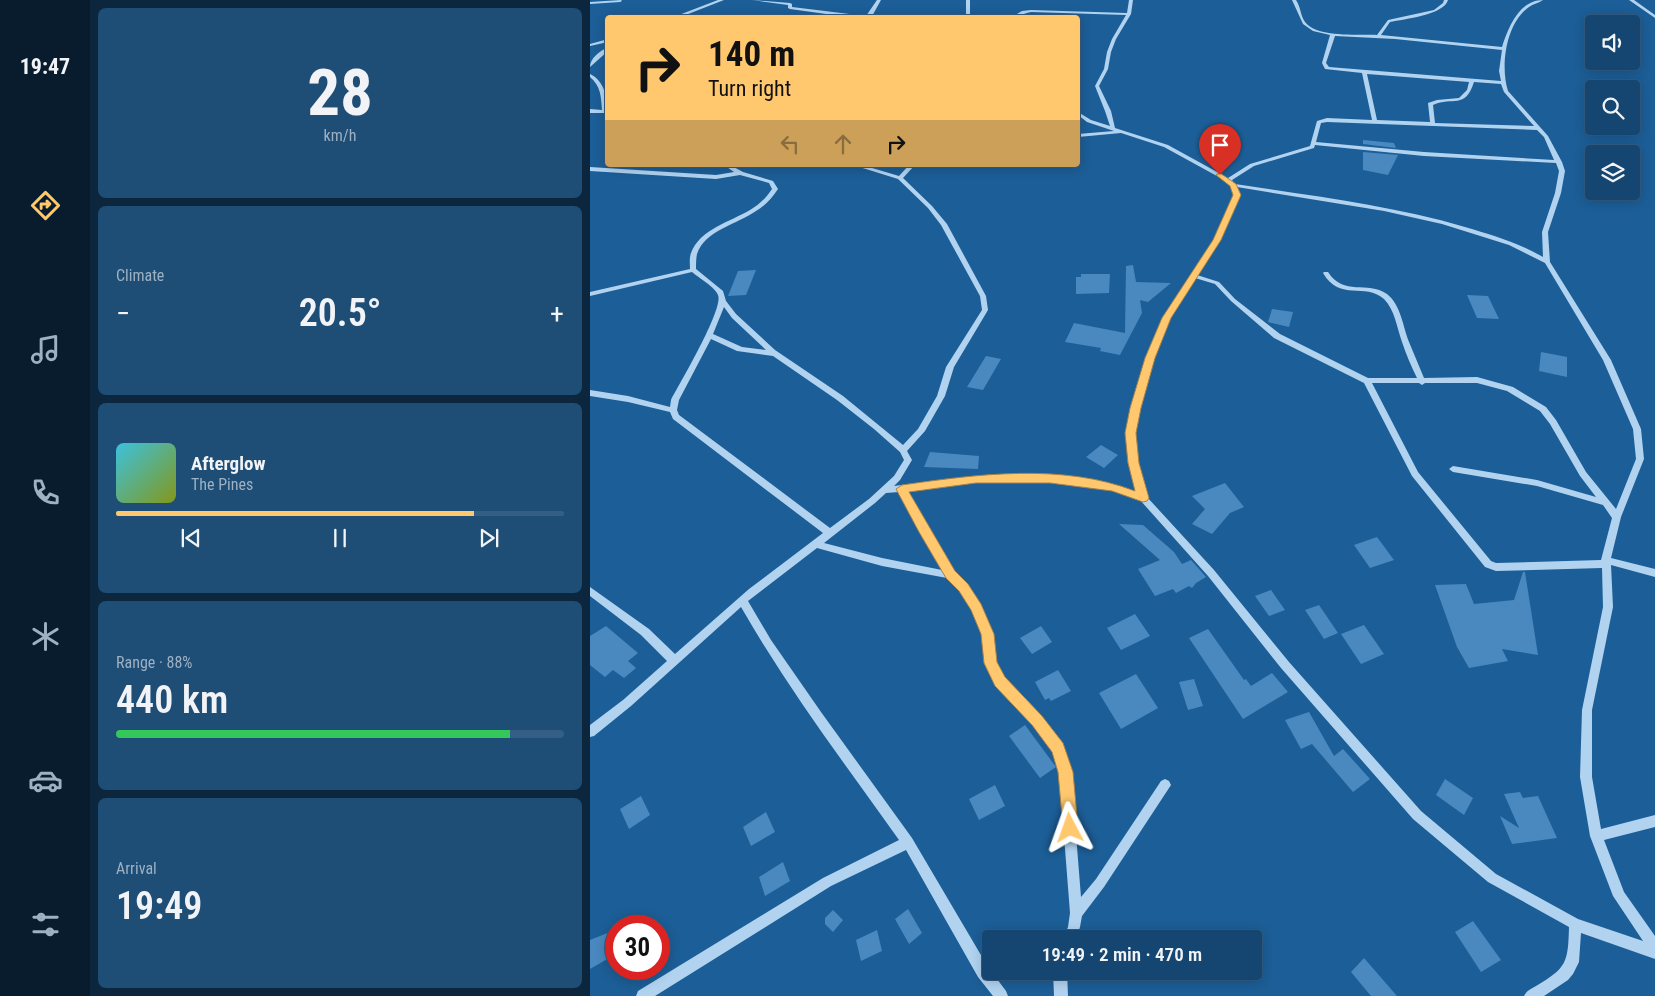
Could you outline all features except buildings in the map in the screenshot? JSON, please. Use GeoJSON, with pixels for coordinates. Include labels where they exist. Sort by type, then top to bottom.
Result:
{"type":"FeatureCollection","features":[{"type":"Feature","properties":{"kind":"street"},"geometry":{"type":"LineString","coordinates":[[681,15],[722,0]]}},
{"type":"Feature","properties":{"kind":"street"},"geometry":{"type":"LineString","coordinates":[[754,0],[784,2],[790,4],[790,8],[848,15]]}},
{"type":"Feature","properties":{"kind":"street"},"geometry":{"type":"LineString","coordinates":[[870,15],[879,0]]}},
{"type":"Feature","properties":{"kind":"street"},"geometry":{"type":"LineString","coordinates":[[968,0],[968,15]]}},
{"type":"Feature","properties":{"kind":"street"},"geometry":{"type":"LineString","coordinates":[[1113,129],[1098,86],[1106,69],[1114,39],[1129,14],[1132,0]]}},
{"type":"Feature","properties":{"kind":"street"},"geometry":{"type":"LineString","coordinates":[[1294,0],[1298,6],[1303,23],[1316,30],[1333,34],[1378,36],[1505,49]]}},
{"type":"Feature","properties":{"kind":"street"},"geometry":{"type":"LineString","coordinates":[[1378,36],[1389,21],[1435,12],[1445,4],[1446,0]]}},
{"type":"Feature","properties":{"kind":"street"},"geometry":{"type":"LineString","coordinates":[[1541,0],[1527,6],[1512,28],[1501,66],[1502,83],[1506,91],[1546,137],[1559,162],[1562,171],[1558,193],[1545,232],[1547,262],[1607,360],[1637,429],[1640,458],[1617,517],[1606,562],[1608,607],[1587,710],[1586,777],[1596,836],[1619,896],[1655,946]]}},
{"type":"Feature","properties":{"kind":"street"},"geometry":{"type":"LineString","coordinates":[[1631,0],[1655,17]]}},
{"type":"Feature","properties":{"kind":"street"},"geometry":{"type":"LineString","coordinates":[[590,3],[620,1]]}},
{"type":"Feature","properties":{"kind":"street"},"geometry":{"type":"LineString","coordinates":[[1018,15],[1031,11],[1129,14]]}},
{"type":"Feature","properties":{"kind":"street"},"geometry":{"type":"LineString","coordinates":[[1333,34],[1324,63],[1328,68],[1502,83]]}},
{"type":"Feature","properties":{"kind":"street"},"geometry":{"type":"LineString","coordinates":[[590,45],[605,41]]}},
{"type":"Feature","properties":{"kind":"street"},"geometry":{"type":"LineString","coordinates":[[590,66],[605,50]]}},
{"type":"Feature","properties":{"kind":"street"},"geometry":{"type":"LineString","coordinates":[[1364,72],[1375,121]]}},
{"type":"Feature","properties":{"kind":"street"},"geometry":{"type":"LineString","coordinates":[[590,75],[595,78],[604,92],[605,102]]}},
{"type":"Feature","properties":{"kind":"street"},"geometry":{"type":"LineString","coordinates":[[1433,125],[1430,104],[1439,100],[1455,100],[1465,97],[1469,93],[1472,81]]}},
{"type":"Feature","properties":{"kind":"street"},"geometry":{"type":"LineString","coordinates":[[590,111],[605,112]]}},
{"type":"Feature","properties":{"kind":"street"},"geometry":{"type":"LineString","coordinates":[[1080,114],[1089,121],[1166,146],[1230,183],[1388,210],[1444,222],[1515,244],[1547,262]]}},
{"type":"Feature","properties":{"kind":"street"},"geometry":{"type":"LineString","coordinates":[[1230,183],[1252,166],[1306,150],[1313,143],[1319,122],[1327,120],[1537,128]]}},
{"type":"Feature","properties":{"kind":"street"},"geometry":{"type":"LineString","coordinates":[[1080,136],[1123,132]]}},
{"type":"Feature","properties":{"kind":"street"},"geometry":{"type":"LineString","coordinates":[[1313,143],[1424,154],[1559,162]]}},
{"type":"Feature","properties":{"kind":"street"},"geometry":{"type":"LineString","coordinates":[[590,732],[627,703],[743,601],[885,490],[898,478],[908,460],[903,450],[840,398],[774,354],[734,316],[723,301],[721,292],[694,270],[692,260],[697,245],[711,233],[752,213],[770,199],[775,189],[771,182],[760,176],[741,173],[728,167]]}},
{"type":"Feature","properties":{"kind":"street"},"geometry":{"type":"LineString","coordinates":[[863,167],[900,178],[930,207],[944,224],[984,296],[985,310],[950,367],[941,396],[921,431],[903,450]]}},
{"type":"Feature","properties":{"kind":"street"},"geometry":{"type":"LineString","coordinates":[[900,178],[910,167]]}},
{"type":"Feature","properties":{"kind":"street"},"geometry":{"type":"LineString","coordinates":[[590,169],[716,177],[741,173]]}},
{"type":"Feature","properties":{"kind":"street"},"geometry":{"type":"LineString","coordinates":[[1143,498],[1133,463],[1131,433],[1135,408],[1150,358],[1166,318],[1217,240],[1237,195],[1230,183]]}},
{"type":"Feature","properties":{"kind":"street"},"geometry":{"type":"LineString","coordinates":[[590,294],[694,270]]}},
{"type":"Feature","properties":{"kind":"street"},"geometry":{"type":"LineString","coordinates":[[1326,273],[1332,283],[1339,286],[1376,292],[1390,302],[1400,322],[1406,343],[1422,382]]}},
{"type":"Feature","properties":{"kind":"street"},"geometry":{"type":"LineString","coordinates":[[1194,276],[1218,283],[1233,300],[1276,336],[1367,381],[1477,380],[1494,383],[1510,389],[1543,409],[1553,422],[1583,474],[1617,517]]}},
{"type":"Feature","properties":{"kind":"street"},"geometry":{"type":"LineString","coordinates":[[723,301],[714,330],[675,400],[673,410],[676,417],[830,533]]}},
{"type":"Feature","properties":{"kind":"street"},"geometry":{"type":"LineString","coordinates":[[710,335],[740,349],[774,354]]}},
{"type":"Feature","properties":{"kind":"street"},"geometry":{"type":"LineString","coordinates":[[1367,381],[1415,474],[1488,564],[1496,567],[1606,562],[1655,573]]}},
{"type":"Feature","properties":{"kind":"street"},"geometry":{"type":"LineString","coordinates":[[590,393],[673,410]]}},
{"type":"Feature","properties":{"kind":"street"},"geometry":{"type":"LineString","coordinates":[[1454,469],[1537,483],[1607,503]]}},
{"type":"Feature","properties":{"kind":"street"},"geometry":{"type":"LineString","coordinates":[[885,490],[976,479],[1050,478],[1114,487],[1143,498],[1212,573],[1285,666],[1417,814],[1492,878],[1575,924],[1655,952]]}},
{"type":"Feature","properties":{"kind":"street"},"geometry":{"type":"LineString","coordinates":[[902,489],[950,575],[964,587],[976,608],[987,634],[990,663],[1000,682],[1037,721],[1058,748],[1066,772],[1076,913],[1073,930]]}},
{"type":"Feature","properties":{"kind":"street"},"geometry":{"type":"LineString","coordinates":[[815,544],[882,562],[950,575]]}},
{"type":"Feature","properties":{"kind":"street"},"geometry":{"type":"LineString","coordinates":[[590,591],[644,631],[674,661]]}},
{"type":"Feature","properties":{"kind":"street"},"geometry":{"type":"LineString","coordinates":[[743,601],[767,643],[908,842],[982,972],[1001,996]]}},
{"type":"Feature","properties":{"kind":"street"},"geometry":{"type":"LineString","coordinates":[[1076,913],[1100,883],[1164,784]]}},
{"type":"Feature","properties":{"kind":"street"},"geometry":{"type":"LineString","coordinates":[[1596,836],[1655,821]]}},
{"type":"Feature","properties":{"kind":"street"},"geometry":{"type":"LineString","coordinates":[[643,996],[827,882],[908,842]]}},
{"type":"Feature","properties":{"kind":"street"},"geometry":{"type":"LineString","coordinates":[[1531,996],[1554,983],[1568,972],[1575,958],[1575,924]]}},
{"type":"Feature","properties":{"kind":"street"},"geometry":{"type":"LineString","coordinates":[[1061,980],[1062,996]]}},
{"type":"Feature","properties":{"kind":"route"},"geometry":{"type":"LineString","coordinates":[[1070,828],[1066,772],[1058,748],[1037,721],[1000,682],[990,663],[987,634],[976,608],[964,587],[950,575],[902,489],[976,479],[1050,478],[1114,487],[1143,498],[1133,463],[1131,433],[1135,408],[1150,358],[1166,318],[1217,240],[1237,195],[1233,185],[1220,175]]}}]}
